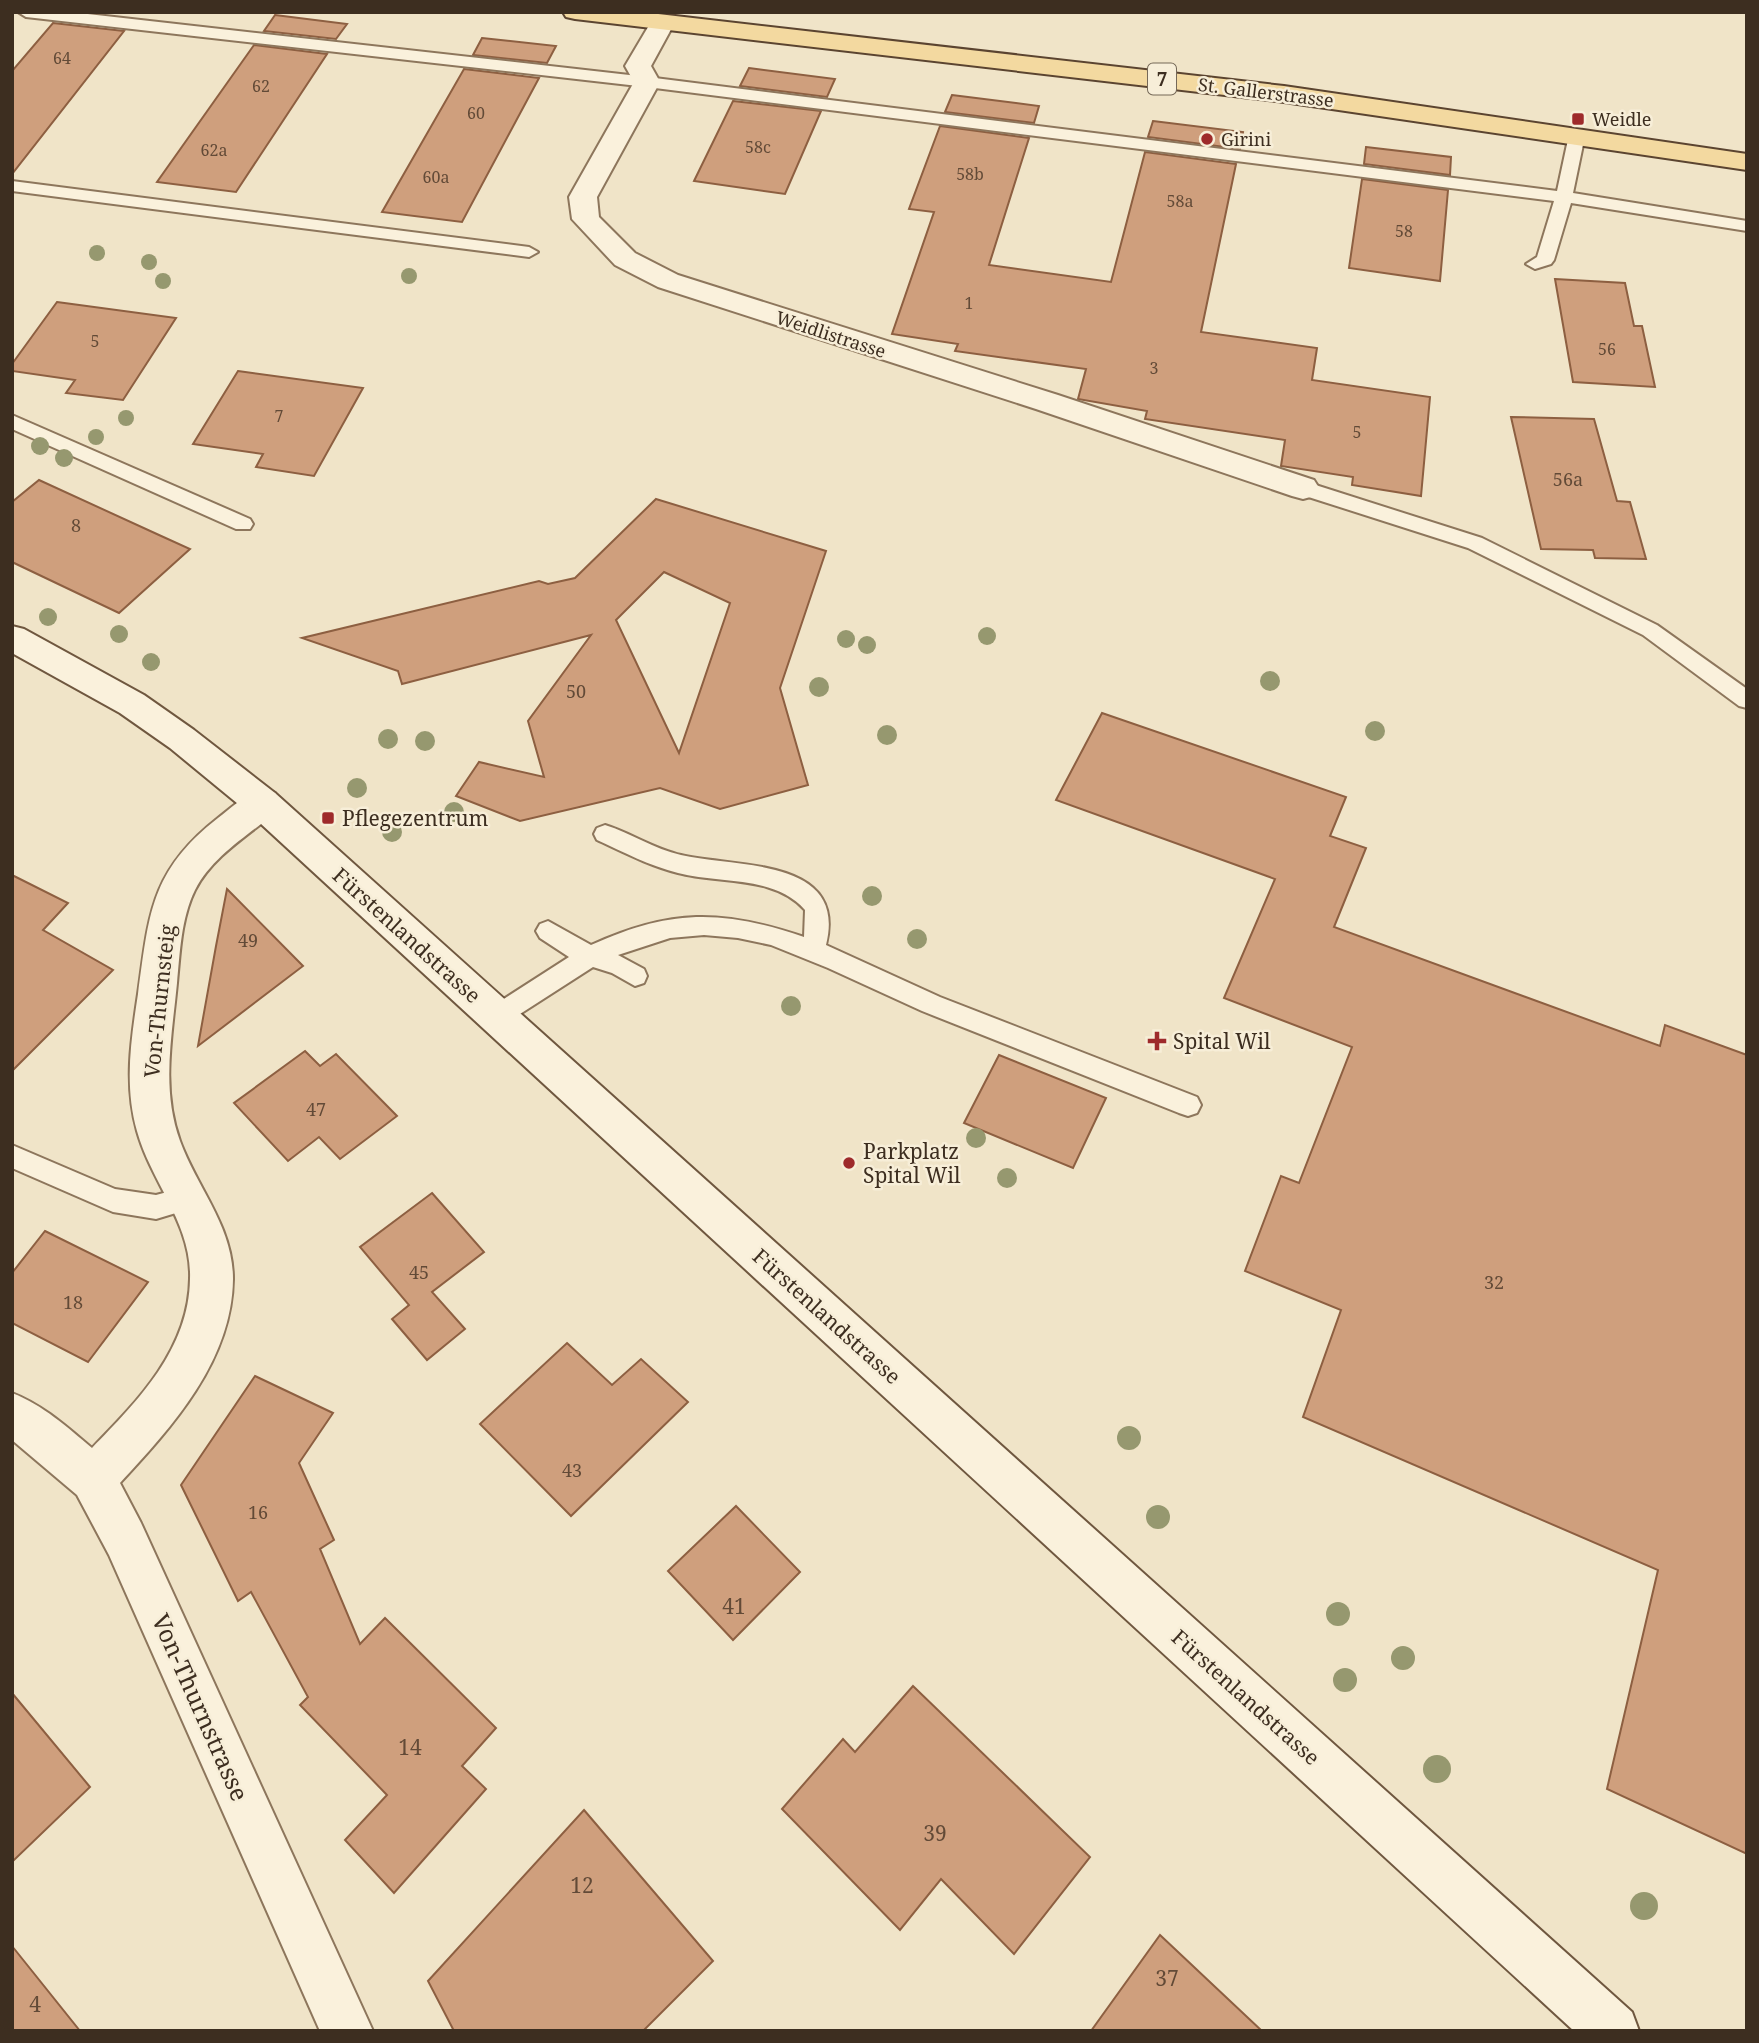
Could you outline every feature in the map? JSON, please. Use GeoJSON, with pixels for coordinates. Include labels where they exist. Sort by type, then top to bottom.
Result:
{"type":"FeatureCollection","features":[{"type":"Feature","properties":{"kind":"main road","name":"St. Gallerstrasse"},"geometry":{"type":"LineString","coordinates":[[575,12],[1210,85],[1577,135],[1747,162]]}},
{"type":"Feature","properties":{"kind":"street"},"geometry":{"type":"LineString","coordinates":[[647,82],[638,66],[663,22]]}},
{"type":"Feature","properties":{"kind":"street","name":"Weidlistrasse"},"geometry":{"type":"LineString","coordinates":[[647,82],[583,197],[586,219],[625,259],[668,281],[1047,402],[1303,488]]}},
{"type":"Feature","properties":{"kind":"street","name":"Fürstenlandstrasse"},"geometry":{"type":"LineString","coordinates":[[12,638],[132,704],[182,738],[262,803],[1613,2031]]}},
{"type":"Feature","properties":{"kind":"street","name":"Von-Thurnsteig"},"geometry":{"type":"LineString","coordinates":[[93,1479],[154,1414],[180,1378],[198,1342],[209,1305],[211,1276],[205,1235],[190,1198],[173,1170],[160,1140],[152,1109],[150,1047],[168,912],[188,869],[215,841],[262,803]]}},
{"type":"Feature","properties":{"kind":"street","name":"Von-Thurnstrasse"},"geometry":{"type":"LineString","coordinates":[[12,1414],[39,1432],[93,1479],[125,1539],[347,2031]]}},
{"type":"Feature","properties":{"kind":"lane"},"geometry":{"type":"LineString","coordinates":[[26,12],[647,82],[1564,197],[1747,226]]}},
{"type":"Feature","properties":{"kind":"lane"},"geometry":{"type":"LineString","coordinates":[[1535,264],[1545,260],[1564,197],[1577,135]]}},
{"type":"Feature","properties":{"kind":"lane"},"geometry":{"type":"LineString","coordinates":[[12,186],[529,252]]}},
{"type":"Feature","properties":{"kind":"lane"},"geometry":{"type":"LineString","coordinates":[[12,421],[243,524]]}},
{"type":"Feature","properties":{"kind":"lane"},"geometry":{"type":"LineString","coordinates":[[1303,488],[1475,543],[1650,630],[1747,700]]}},
{"type":"Feature","properties":{"kind":"lane"},"geometry":{"type":"LineString","coordinates":[[605,834],[675,863],[704,870],[749,874],[772,879],[796,889],[814,903],[820,918],[812,952]]}},
{"type":"Feature","properties":{"kind":"lane"},"geometry":{"type":"LineString","coordinates":[[497,1016],[588,956],[613,944],[640,935],[697,925],[752,930],[1188,1105]]}},
{"type":"Feature","properties":{"kind":"lane"},"geometry":{"type":"LineString","coordinates":[[548,931],[588,956],[619,965],[635,976]]}},
{"type":"Feature","properties":{"kind":"lane"},"geometry":{"type":"LineString","coordinates":[[12,1156],[113,1200],[156,1207],[190,1198]]}},
{"type":"Feature","properties":{"kind":"building"},"geometry":{"type":"Polygon","coordinates":[[[275,15],[347,24],[336,39],[264,31],[275,15]]]}},
{"type":"Feature","properties":{"kind":"building"},"geometry":{"type":"Polygon","coordinates":[[[53,23],[124,31],[12,174],[12,71],[53,23]]]}},
{"type":"Feature","properties":{"kind":"building"},"geometry":{"type":"Polygon","coordinates":[[[482,38],[556,46],[547,63],[473,55],[482,38]]]}},
{"type":"Feature","properties":{"kind":"building"},"geometry":{"type":"Polygon","coordinates":[[[254,45],[327,54],[236,192],[157,182],[254,45]]]}},
{"type":"Feature","properties":{"kind":"building"},"geometry":{"type":"Polygon","coordinates":[[[749,68],[835,79],[827,97],[740,86],[749,68]]]}},
{"type":"Feature","properties":{"kind":"building"},"geometry":{"type":"Polygon","coordinates":[[[464,69],[539,78],[462,222],[382,212],[464,69]]]}},
{"type":"Feature","properties":{"kind":"building"},"geometry":{"type":"Polygon","coordinates":[[[952,95],[1039,106],[1034,123],[945,112],[952,95]]]}},
{"type":"Feature","properties":{"kind":"building"},"geometry":{"type":"Polygon","coordinates":[[[733,101],[821,111],[785,194],[694,181],[733,101]]]}},
{"type":"Feature","properties":{"kind":"building"},"geometry":{"type":"Polygon","coordinates":[[[1153,121],[1243,132],[1240,149],[1148,137],[1153,121]]]}},
{"type":"Feature","properties":{"kind":"building"},"geometry":{"type":"Polygon","coordinates":[[[940,126],[1029,138],[989,265],[1111,282],[1145,152],[1236,164],[1201,332],[1317,348],[1312,380],[1430,397],[1421,496],[1352,485],[1353,477],[1281,466],[1285,440],[1145,419],[1147,411],[1078,399],[1086,369],[955,351],[958,344],[892,334],[934,212],[909,209],[940,126]]]}},
{"type":"Feature","properties":{"kind":"building"},"geometry":{"type":"Polygon","coordinates":[[[1366,147],[1451,157],[1450,175],[1364,164],[1366,147]]]}},
{"type":"Feature","properties":{"kind":"building"},"geometry":{"type":"Polygon","coordinates":[[[1362,179],[1448,190],[1440,281],[1349,268],[1362,179]]]}},
{"type":"Feature","properties":{"kind":"building"},"geometry":{"type":"Polygon","coordinates":[[[1555,279],[1625,283],[1634,326],[1642,326],[1655,387],[1573,382],[1555,279]]]}},
{"type":"Feature","properties":{"kind":"building"},"geometry":{"type":"Polygon","coordinates":[[[57,302],[176,318],[123,400],[66,393],[75,380],[12,371],[12,364],[57,302]]]}},
{"type":"Feature","properties":{"kind":"building"},"geometry":{"type":"Polygon","coordinates":[[[238,371],[363,388],[314,476],[256,467],[263,454],[193,444],[238,371]]]}},
{"type":"Feature","properties":{"kind":"building"},"geometry":{"type":"Polygon","coordinates":[[[1511,417],[1594,419],[1617,501],[1630,502],[1646,559],[1595,558],[1593,550],[1541,549],[1511,417]]]}},
{"type":"Feature","properties":{"kind":"building"},"geometry":{"type":"Polygon","coordinates":[[[39,480],[190,549],[119,613],[12,562],[12,502],[39,480]]]}},
{"type":"Feature","properties":{"kind":"building"},"geometry":{"type":"Polygon","coordinates":[[[656,499],[826,551],[780,688],[808,785],[720,809],[660,788],[520,821],[456,796],[479,762],[544,777],[528,721],[591,635],[402,684],[398,671],[302,638],[539,581],[548,584],[575,578],[656,499]],[[664,572],[616,620],[679,753],[730,603],[664,572]]]}},
{"type":"Feature","properties":{"kind":"building"},"geometry":{"type":"Polygon","coordinates":[[[1102,713],[1346,797],[1330,836],[1366,848],[1334,927],[1660,1046],[1665,1025],[1747,1055],[1747,1854],[1607,1789],[1658,1570],[1303,1417],[1341,1310],[1245,1271],[1281,1176],[1299,1183],[1352,1047],[1224,998],[1275,879],[1056,800],[1102,713]]]}},
{"type":"Feature","properties":{"kind":"building"},"geometry":{"type":"Polygon","coordinates":[[[12,875],[68,903],[43,930],[113,970],[12,1071],[12,875]]]}},
{"type":"Feature","properties":{"kind":"building"},"geometry":{"type":"Polygon","coordinates":[[[227,889],[303,966],[198,1046],[216,946],[227,889]]]}},
{"type":"Feature","properties":{"kind":"building"},"geometry":{"type":"Polygon","coordinates":[[[305,1051],[320,1066],[336,1054],[397,1116],[340,1159],[319,1137],[288,1161],[234,1103],[305,1051]]]}},
{"type":"Feature","properties":{"kind":"building"},"geometry":{"type":"Polygon","coordinates":[[[999,1055],[1106,1098],[1073,1168],[964,1123],[999,1055]]]}},
{"type":"Feature","properties":{"kind":"building"},"geometry":{"type":"Polygon","coordinates":[[[432,1193],[484,1252],[432,1292],[465,1329],[427,1360],[392,1319],[409,1305],[360,1247],[432,1193]]]}},
{"type":"Feature","properties":{"kind":"building"},"geometry":{"type":"Polygon","coordinates":[[[45,1231],[148,1282],[88,1362],[12,1323],[12,1273],[45,1231]]]}},
{"type":"Feature","properties":{"kind":"building"},"geometry":{"type":"Polygon","coordinates":[[[567,1343],[612,1385],[641,1359],[688,1402],[571,1516],[480,1424],[567,1343]]]}},
{"type":"Feature","properties":{"kind":"building"},"geometry":{"type":"Polygon","coordinates":[[[255,1376],[333,1413],[299,1463],[334,1540],[320,1549],[360,1644],[385,1618],[496,1728],[462,1766],[486,1789],[394,1893],[345,1840],[387,1795],[300,1705],[308,1697],[251,1592],[238,1601],[181,1485],[255,1376]]]}},
{"type":"Feature","properties":{"kind":"building"},"geometry":{"type":"Polygon","coordinates":[[[736,1506],[800,1572],[733,1640],[668,1571],[736,1506]]]}},
{"type":"Feature","properties":{"kind":"building"},"geometry":{"type":"Polygon","coordinates":[[[913,1686],[1090,1857],[1014,1954],[941,1879],[900,1930],[782,1809],[843,1739],[855,1752],[913,1686]]]}},
{"type":"Feature","properties":{"kind":"building"},"geometry":{"type":"Polygon","coordinates":[[[12,1693],[90,1787],[12,1862],[12,1693]]]}},
{"type":"Feature","properties":{"kind":"building"},"geometry":{"type":"Polygon","coordinates":[[[584,1810],[713,1961],[643,2031],[454,2031],[428,1981],[584,1810]]]}},
{"type":"Feature","properties":{"kind":"building"},"geometry":{"type":"Polygon","coordinates":[[[1160,1935],[1262,2031],[1091,2031],[1160,1935]]]}},
{"type":"Feature","properties":{"kind":"building"},"geometry":{"type":"Polygon","coordinates":[[[12,1946],[80,2031],[12,2031],[12,1946]]]}},
{"type":"Feature","properties":{"kind":"place","name":"Weidle"},"geometry":{"type":"Point","coordinates":[1578,119]}},
{"type":"Feature","properties":{"kind":"place","name":"Girini"},"geometry":{"type":"Point","coordinates":[1207,139]}},
{"type":"Feature","properties":{"kind":"place","name":"Pflegezentrum"},"geometry":{"type":"Point","coordinates":[328,818]}},
{"type":"Feature","properties":{"kind":"place","name":"Spital Wil"},"geometry":{"type":"Point","coordinates":[1157,1041]}},
{"type":"Feature","properties":{"kind":"place","name":"Parkplatz Spital Wil"},"geometry":{"type":"Point","coordinates":[849,1163]}}]}
